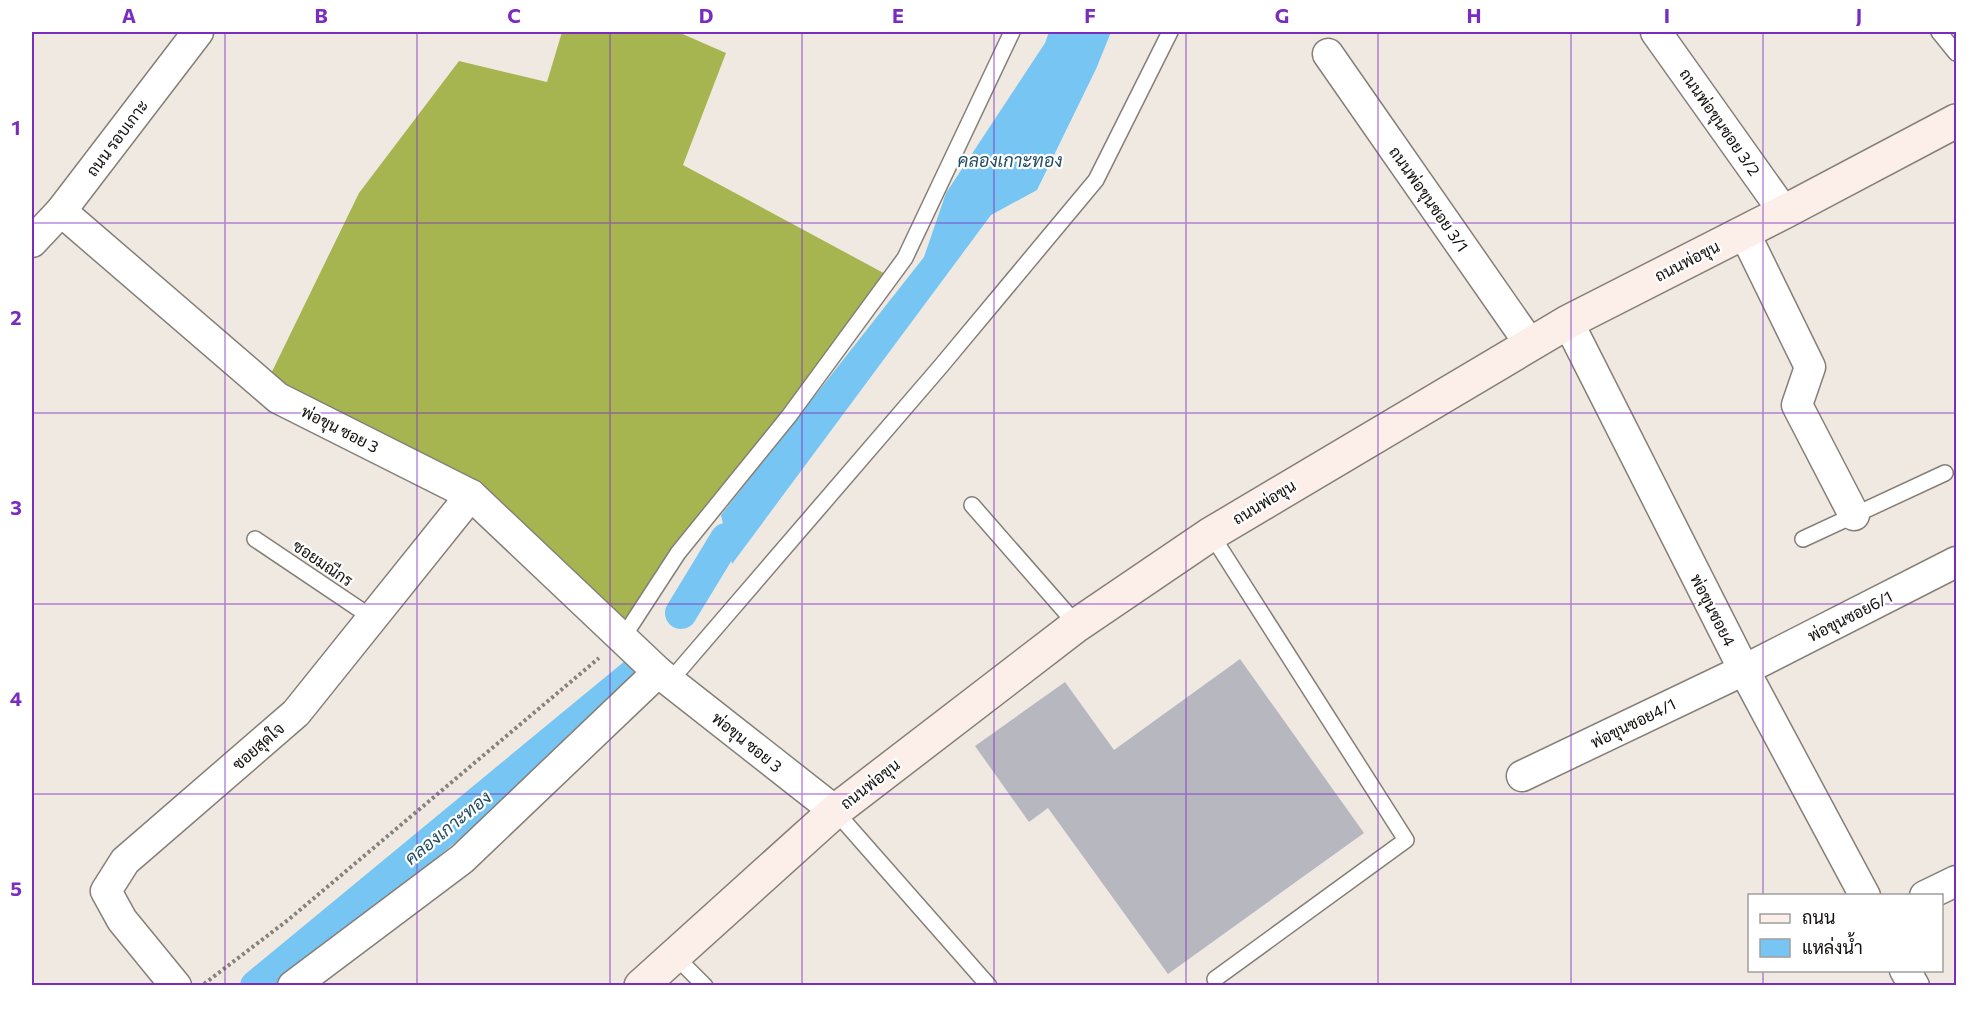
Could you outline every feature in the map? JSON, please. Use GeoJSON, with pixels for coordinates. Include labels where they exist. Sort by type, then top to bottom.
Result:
{"type":"FeatureCollection","features":[{"type":"Feature","properties":{"kind":"main road","name":"ถนนพ่อขุน"},"geometry":{"type":"LineString","coordinates":[[641,986],[835,812],[1077,625],[1211,534],[1568,322],[1956,121]]}},
{"type":"Feature","properties":{"kind":"street","name":"ถนน รอบเกาะ"},"geometry":{"type":"LineString","coordinates":[[32,242],[61,211],[198,32]]}},
{"type":"Feature","properties":{"kind":"street","name":"ถนนพ่อขุนซอย 3/2"},"geometry":{"type":"LineString","coordinates":[[1656,32],[1784,212]]}},
{"type":"Feature","properties":{"kind":"street","name":"ถนนพ่อขุนซอย 3/1"},"geometry":{"type":"LineString","coordinates":[[1328,54],[1530,344]]}},
{"type":"Feature","properties":{"kind":"street","name":"พ่อขุน ซอย 3"},"geometry":{"type":"LineString","coordinates":[[61,211],[279,398],[471,495],[664,676],[835,812]]}},
{"type":"Feature","properties":{"kind":"street"},"geometry":{"type":"LineString","coordinates":[[1744,232],[1810,367],[1797,405],[1854,515]]}},
{"type":"Feature","properties":{"kind":"street","name":"พ่อขุนซอย4"},"geometry":{"type":"LineString","coordinates":[[1568,322],[1744,670],[1864,894]]}},
{"type":"Feature","properties":{"kind":"street","name":"ซอยสุดใจ"},"geometry":{"type":"LineString","coordinates":[[176,986],[122,920],[106,891],[125,861],[296,713],[471,495]]}},
{"type":"Feature","properties":{"kind":"street","name":"พ่อขุนซอย6/1"},"geometry":{"type":"LineString","coordinates":[[1744,670],[1956,562]]}},
{"type":"Feature","properties":{"kind":"street","name":"พ่อขุนซอย4/1"},"geometry":{"type":"LineString","coordinates":[[1521,776],[1744,670]]}},
{"type":"Feature","properties":{"kind":"street"},"geometry":{"type":"LineString","coordinates":[[293,986],[462,859],[664,676]]}},
{"type":"Feature","properties":{"kind":"street"},"geometry":{"type":"LineString","coordinates":[[1929,894],[1956,881]]}},
{"type":"Feature","properties":{"kind":"street"},"geometry":{"type":"LineString","coordinates":[[1906,972],[1914,986]]}},
{"type":"Feature","properties":{"kind":"lane"},"geometry":{"type":"LineString","coordinates":[[622,639],[678,553],[789,416],[905,258],[1012,32]]}},
{"type":"Feature","properties":{"kind":"lane"},"geometry":{"type":"LineString","coordinates":[[664,676],[941,366],[1096,180],[1170,32]]}},
{"type":"Feature","properties":{"kind":"lane"},"geometry":{"type":"LineString","coordinates":[[1939,32],[1956,52]]}},
{"type":"Feature","properties":{"kind":"lane"},"geometry":{"type":"LineString","coordinates":[[1803,539],[1945,473]]}},
{"type":"Feature","properties":{"kind":"lane"},"geometry":{"type":"LineString","coordinates":[[972,505],[1077,625]]}},
{"type":"Feature","properties":{"kind":"lane"},"geometry":{"type":"LineString","coordinates":[[1211,534],[1406,840],[1215,979]]}},
{"type":"Feature","properties":{"kind":"lane","name":"ซอยมณีกร"},"geometry":{"type":"LineString","coordinates":[[255,538],[371,617]]}},
{"type":"Feature","properties":{"kind":"lane"},"geometry":{"type":"LineString","coordinates":[[835,812],[989,986]]}},
{"type":"Feature","properties":{"kind":"lane"},"geometry":{"type":"LineString","coordinates":[[675,956],[705,986]]}},
{"type":"Feature","properties":{"kind":"path"},"geometry":{"type":"LineString","coordinates":[[202,986],[297,912],[622,639]]}},
{"type":"Feature","properties":{"kind":"green space"},"geometry":{"type":"Polygon","coordinates":[[[562,32],[678,32],[726,53],[683,165],[891,277],[622,635],[475,490],[265,386],[359,193],[459,61],[547,82],[562,32]]]}},
{"type":"Feature","properties":{"kind":"water","name":"คลองเกาะทอง"},"geometry":{"type":"Polygon","coordinates":[[[1049,32],[1111,32],[1096,69],[1037,190],[991,215],[732,564],[721,515],[924,257],[946,193],[1045,43],[1049,32]]]}},
{"type":"Feature","properties":{"kind":"building"},"geometry":{"type":"Polygon","coordinates":[[[1240,659],[1364,833],[1168,974],[1048,808],[1029,822],[975,746],[1065,682],[1114,750],[1240,659]]]}},
{"type":"Feature","properties":{"kind":"waterway","name":"คลองเกาะทอง"},"geometry":{"type":"LineString","coordinates":[[681,613],[726,539]]}},
{"type":"Feature","properties":{"kind":"waterway","name":"คลองเกาะทอง"},"geometry":{"type":"LineString","coordinates":[[256,986],[639,670]]}}]}
